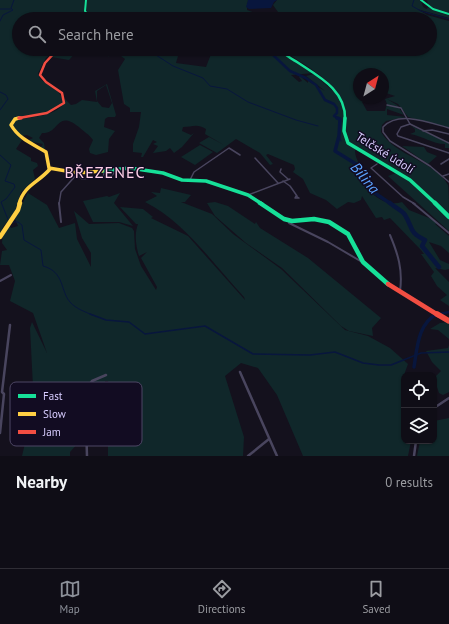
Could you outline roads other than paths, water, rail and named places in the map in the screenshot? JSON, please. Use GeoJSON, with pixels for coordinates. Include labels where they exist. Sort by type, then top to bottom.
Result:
{"type":"FeatureCollection","features":[{"type":"Feature","properties":{"kind":"street"},"geometry":{"type":"LineString","coordinates":[[86,0],[86,12]]}},
{"type":"Feature","properties":{"kind":"street"},"geometry":{"type":"LineString","coordinates":[[421,0],[433,9],[449,14]]}},
{"type":"Feature","properties":{"kind":"street"},"geometry":{"type":"LineString","coordinates":[[51,56],[45,62],[40,75],[44,80],[59,89],[63,96],[64,103],[56,110],[44,115],[15,119],[10,125],[25,142],[46,152],[48,156],[47,165],[50,169],[78,174],[105,170],[138,169],[163,173],[179,180],[216,183],[248,196],[280,217],[288,220],[318,219],[336,225],[351,238],[363,262],[386,283],[449,321]]}},
{"type":"Feature","properties":{"kind":"street","name":"Telčské údolí"},"geometry":{"type":"LineString","coordinates":[[288,56],[309,69],[330,86],[343,102],[345,112],[344,136],[348,143],[410,180],[431,198],[449,217]]}},
{"type":"Feature","properties":{"kind":"street"},"geometry":{"type":"LineString","coordinates":[[387,105],[401,108],[410,124],[449,143]]}},
{"type":"Feature","properties":{"kind":"street"},"geometry":{"type":"LineString","coordinates":[[449,128],[408,119],[388,121],[384,125],[383,132],[390,141],[443,176],[449,182]]}},
{"type":"Feature","properties":{"kind":"street"},"geometry":{"type":"LineString","coordinates":[[410,124],[401,127],[397,136],[449,153]]}},
{"type":"Feature","properties":{"kind":"street"},"geometry":{"type":"LineString","coordinates":[[423,131],[432,130],[449,134]]}},
{"type":"Feature","properties":{"kind":"street"},"geometry":{"type":"LineString","coordinates":[[190,180],[193,172],[229,148],[240,155]]}},
{"type":"Feature","properties":{"kind":"street"},"geometry":{"type":"LineString","coordinates":[[255,158],[278,183]]}},
{"type":"Feature","properties":{"kind":"street"},"geometry":{"type":"LineString","coordinates":[[441,164],[449,159]]}},
{"type":"Feature","properties":{"kind":"street"},"geometry":{"type":"LineString","coordinates":[[377,164],[371,168],[403,198],[421,208],[449,233]]}},
{"type":"Feature","properties":{"kind":"street"},"geometry":{"type":"LineString","coordinates":[[0,237],[18,210],[22,193],[44,176],[50,169]]}},
{"type":"Feature","properties":{"kind":"street"},"geometry":{"type":"LineString","coordinates":[[248,196],[289,179],[280,172],[281,169]]}},
{"type":"Feature","properties":{"kind":"street"},"geometry":{"type":"LineString","coordinates":[[103,177],[105,170]]}},
{"type":"Feature","properties":{"kind":"street"},"geometry":{"type":"LineString","coordinates":[[78,174],[82,179],[103,177],[112,176],[116,170]]}},
{"type":"Feature","properties":{"kind":"street"},"geometry":{"type":"LineString","coordinates":[[61,222],[59,207],[61,192],[78,174]]}},
{"type":"Feature","properties":{"kind":"street"},"geometry":{"type":"LineString","coordinates":[[443,176],[449,174]]}},
{"type":"Feature","properties":{"kind":"street"},"geometry":{"type":"LineString","coordinates":[[283,181],[290,186],[297,196]]}},
{"type":"Feature","properties":{"kind":"street"},"geometry":{"type":"LineString","coordinates":[[288,220],[290,224],[328,242],[359,262],[363,262]]}},
{"type":"Feature","properties":{"kind":"street"},"geometry":{"type":"LineString","coordinates":[[390,235],[400,258],[400,267],[403,276],[400,292]]}},
{"type":"Feature","properties":{"kind":"street"},"geometry":{"type":"LineString","coordinates":[[0,281],[11,275]]}},
{"type":"Feature","properties":{"kind":"street"},"geometry":{"type":"LineString","coordinates":[[0,433],[4,394],[2,392],[10,325]]}},
{"type":"Feature","properties":{"kind":"street"},"geometry":{"type":"LineString","coordinates":[[240,372],[277,456]]}},
{"type":"Feature","properties":{"kind":"street"},"geometry":{"type":"LineString","coordinates":[[91,382],[106,375]]}},
{"type":"Feature","properties":{"kind":"street"},"geometry":{"type":"LineString","coordinates":[[437,406],[449,398]]}},
{"type":"Feature","properties":{"kind":"street"},"geometry":{"type":"LineString","coordinates":[[248,456],[269,438]]}},
{"type":"Feature","properties":{"kind":"street"},"geometry":{"type":"LineString","coordinates":[[414,456],[416,444]]}},
{"type":"Feature","properties":{"kind":"street"},"geometry":{"type":"LineString","coordinates":[[87,446],[87,456]]}},
{"type":"Feature","properties":{"kind":"water"},"geometry":{"type":"Polygon","coordinates":[[[248,0],[277,0],[271,8],[249,9],[246,7],[248,0]]]}},
{"type":"Feature","properties":{"kind":"waterway"},"geometry":{"type":"LineString","coordinates":[[0,21],[3,15],[13,10],[11,8],[14,0]]}},
{"type":"Feature","properties":{"kind":"waterway"},"geometry":{"type":"LineString","coordinates":[[414,0],[412,6],[424,12]]}},
{"type":"Feature","properties":{"kind":"waterway"},"geometry":{"type":"LineString","coordinates":[[0,9],[11,9]]}},
{"type":"Feature","properties":{"kind":"waterway"},"geometry":{"type":"LineString","coordinates":[[437,16],[449,19]]}},
{"type":"Feature","properties":{"kind":"waterway"},"geometry":{"type":"LineString","coordinates":[[158,56],[173,66],[203,78],[210,86],[227,89],[248,102],[296,120],[318,126]]}},
{"type":"Feature","properties":{"kind":"waterway","name":"Bílina"},"geometry":{"type":"LineString","coordinates":[[274,56],[290,71],[306,78],[316,85],[325,100],[334,104],[337,108],[337,113],[334,116],[338,118]]}},
{"type":"Feature","properties":{"kind":"waterway"},"geometry":{"type":"LineString","coordinates":[[0,92],[6,95],[8,99],[0,110]]}},
{"type":"Feature","properties":{"kind":"waterway","name":"Bílina"},"geometry":{"type":"LineString","coordinates":[[338,118],[340,119],[339,136],[335,151],[356,164],[365,176],[372,191],[391,204]]}},
{"type":"Feature","properties":{"kind":"waterway","name":"Bílina"},"geometry":{"type":"LineString","coordinates":[[339,136],[341,141]]}},
{"type":"Feature","properties":{"kind":"waterway"},"geometry":{"type":"LineString","coordinates":[[0,155],[11,165],[5,181],[14,184],[15,187],[6,199],[1,202],[9,222]]}},
{"type":"Feature","properties":{"kind":"waterway","name":"Bílina"},"geometry":{"type":"LineString","coordinates":[[390,203],[404,213],[412,230],[416,235],[425,240],[422,246],[439,267]]}},
{"type":"Feature","properties":{"kind":"waterway"},"geometry":{"type":"LineString","coordinates":[[12,222],[18,222],[22,225],[24,240],[41,250],[43,266],[50,269],[59,277],[70,302],[77,308],[92,315]]}},
{"type":"Feature","properties":{"kind":"waterway"},"geometry":{"type":"LineString","coordinates":[[436,315],[449,312]]}},
{"type":"Feature","properties":{"kind":"waterway"},"geometry":{"type":"LineString","coordinates":[[90,314],[106,320],[129,322],[145,334],[205,326],[253,354],[310,355],[335,352],[363,363],[391,365],[421,353],[449,352]]}},
{"type":"Feature","properties":{"kind":"waterway"},"geometry":{"type":"LineString","coordinates":[[414,367],[422,330],[431,318],[436,315]]}},
{"type":"Feature","properties":{"kind":"district","name":"BŘEZENEC"},"geometry":{"type":"Point","coordinates":[105,172]}}]}
